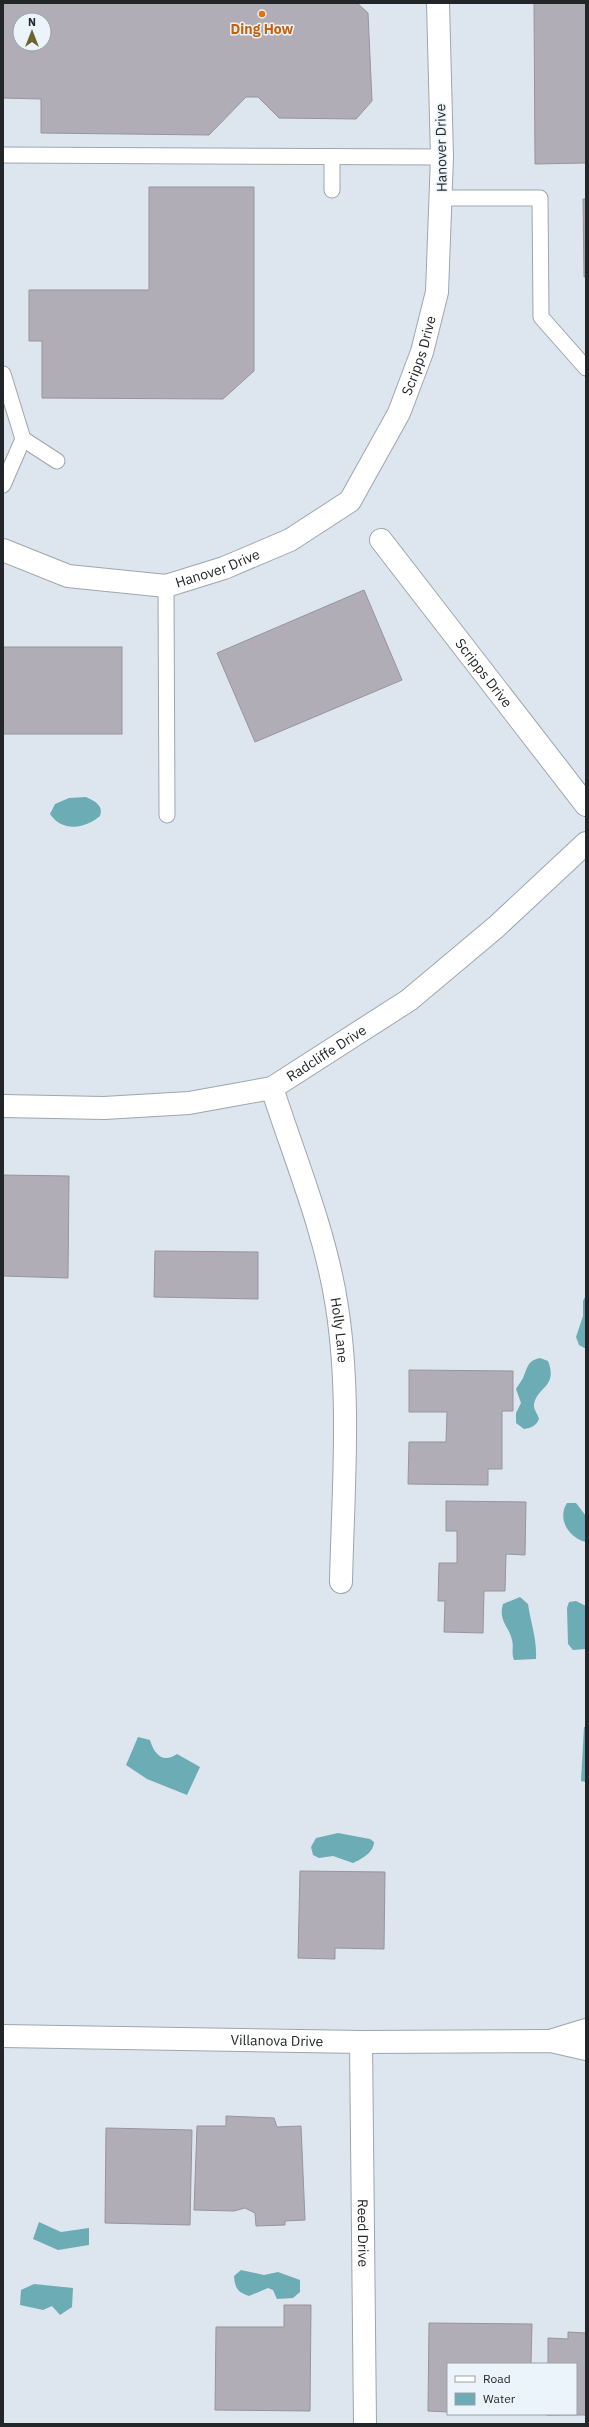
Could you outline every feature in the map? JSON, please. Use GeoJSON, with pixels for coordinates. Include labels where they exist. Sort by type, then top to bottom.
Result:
{"type":"FeatureCollection","features":[{"type":"Feature","properties":{"kind":"street","name":"Hanover Drive"},"geometry":{"type":"LineString","coordinates":[[437,292],[442,157],[438,3]]}},
{"type":"Feature","properties":{"kind":"street","name":"Scripps Drive"},"geometry":{"type":"LineString","coordinates":[[350,501],[399,413],[422,352],[437,292]]}},
{"type":"Feature","properties":{"kind":"street","name":"Hanover Drive"},"geometry":{"type":"LineString","coordinates":[[3,550],[68,576],[166,586],[224,568],[290,540],[350,501]]}},
{"type":"Feature","properties":{"kind":"street","name":"Scripps Drive"},"geometry":{"type":"LineString","coordinates":[[381,540],[586,805]]}},
{"type":"Feature","properties":{"kind":"street","name":"Radcliffe Drive"},"geometry":{"type":"LineString","coordinates":[[3,1106],[104,1108],[189,1103],[272,1088],[408,1000],[496,927],[586,843]]}},
{"type":"Feature","properties":{"kind":"street","name":"Holly Lane"},"geometry":{"type":"LineString","coordinates":[[272,1088],[317,1224],[337,1307],[344,1392],[341,1582]]}},
{"type":"Feature","properties":{"kind":"street","name":"Villanova Drive"},"geometry":{"type":"LineString","coordinates":[[551,2041],[586,2030]]}},
{"type":"Feature","properties":{"kind":"street","name":"Villanova Drive"},"geometry":{"type":"LineString","coordinates":[[3,2036],[361,2042],[551,2041],[586,2049]]}},
{"type":"Feature","properties":{"kind":"street","name":"Reed Drive"},"geometry":{"type":"LineString","coordinates":[[361,2042],[365,2424]]}},
{"type":"Feature","properties":{"kind":"lane"},"geometry":{"type":"LineString","coordinates":[[3,155],[442,157]]}},
{"type":"Feature","properties":{"kind":"lane"},"geometry":{"type":"LineString","coordinates":[[332,157],[332,190]]}},
{"type":"Feature","properties":{"kind":"lane"},"geometry":{"type":"LineString","coordinates":[[441,198],[540,198],[541,317],[586,368]]}},
{"type":"Feature","properties":{"kind":"lane"},"geometry":{"type":"LineString","coordinates":[[3,374],[23,439],[57,461]]}},
{"type":"Feature","properties":{"kind":"lane"},"geometry":{"type":"LineString","coordinates":[[3,485],[23,439]]}},
{"type":"Feature","properties":{"kind":"lane"},"geometry":{"type":"LineString","coordinates":[[166,586],[167,815]]}},
{"type":"Feature","properties":{"kind":"water"},"geometry":{"type":"Polygon","coordinates":[[[86,797],[98,804],[101,809],[100,816],[88,824],[74,827],[67,826],[55,820],[50,814],[55,804],[69,798],[86,797]]]}},
{"type":"Feature","properties":{"kind":"water"},"geometry":{"type":"Polygon","coordinates":[[[586,1295],[586,1349],[579,1345],[576,1337],[583,1316],[583,1301],[586,1295]]]}},
{"type":"Feature","properties":{"kind":"water"},"geometry":{"type":"Polygon","coordinates":[[[540,1358],[548,1361],[551,1376],[546,1386],[539,1393],[534,1404],[534,1408],[539,1419],[533,1426],[524,1429],[516,1423],[516,1413],[521,1403],[516,1389],[530,1363],[540,1358]]]}},
{"type":"Feature","properties":{"kind":"water"},"geometry":{"type":"Polygon","coordinates":[[[567,1503],[576,1503],[586,1516],[586,1542],[574,1536],[566,1527],[563,1515],[567,1503]]]}},
{"type":"Feature","properties":{"kind":"water"},"geometry":{"type":"Polygon","coordinates":[[[520,1597],[528,1604],[535,1638],[536,1659],[514,1660],[511,1635],[503,1619],[503,1604],[520,1597]]]}},
{"type":"Feature","properties":{"kind":"water"},"geometry":{"type":"Polygon","coordinates":[[[576,1601],[586,1606],[586,1649],[573,1650],[568,1644],[567,1608],[569,1602],[576,1601]]]}},
{"type":"Feature","properties":{"kind":"water"},"geometry":{"type":"Polygon","coordinates":[[[584,1727],[586,1727],[586,1782],[581,1781],[584,1727]]]}},
{"type":"Feature","properties":{"kind":"water"},"geometry":{"type":"Polygon","coordinates":[[[138,1737],[150,1740],[154,1750],[163,1758],[172,1757],[177,1754],[200,1767],[187,1795],[147,1779],[126,1765],[138,1737]]]}},
{"type":"Feature","properties":{"kind":"water"},"geometry":{"type":"Polygon","coordinates":[[[338,1833],[370,1839],[374,1842],[372,1849],[367,1855],[353,1863],[333,1856],[319,1858],[313,1855],[311,1847],[316,1838],[338,1833]]]}},
{"type":"Feature","properties":{"kind":"water"},"geometry":{"type":"Polygon","coordinates":[[[39,2222],[61,2232],[89,2228],[89,2245],[58,2250],[33,2239],[39,2222]]]}},
{"type":"Feature","properties":{"kind":"water"},"geometry":{"type":"Polygon","coordinates":[[[241,2270],[264,2275],[278,2272],[300,2280],[300,2292],[293,2298],[277,2299],[273,2290],[268,2288],[249,2296],[242,2293],[235,2284],[234,2276],[241,2270]]]}},
{"type":"Feature","properties":{"kind":"water"},"geometry":{"type":"Polygon","coordinates":[[[34,2284],[73,2288],[72,2307],[60,2315],[52,2306],[43,2310],[20,2305],[21,2290],[34,2284]]]}},
{"type":"Feature","properties":{"kind":"building"},"geometry":{"type":"Polygon","coordinates":[[[3,3],[357,3],[368,13],[372,101],[356,119],[279,118],[258,97],[246,97],[209,135],[41,133],[41,99],[3,98],[3,3]]]}},
{"type":"Feature","properties":{"kind":"building"},"geometry":{"type":"Polygon","coordinates":[[[534,3],[586,3],[586,163],[535,164],[534,3]]]}},
{"type":"Feature","properties":{"kind":"building"},"geometry":{"type":"Polygon","coordinates":[[[149,187],[254,187],[254,371],[223,399],[42,398],[42,341],[29,341],[29,290],[149,290],[149,187]]]}},
{"type":"Feature","properties":{"kind":"building"},"geometry":{"type":"Polygon","coordinates":[[[583,199],[586,199],[586,277],[584,277],[583,199]]]}},
{"type":"Feature","properties":{"kind":"building"},"geometry":{"type":"Polygon","coordinates":[[[364,590],[402,680],[255,742],[217,653],[364,590]]]}},
{"type":"Feature","properties":{"kind":"building"},"geometry":{"type":"Polygon","coordinates":[[[3,647],[122,647],[122,734],[3,734],[3,647]]]}},
{"type":"Feature","properties":{"kind":"building"},"geometry":{"type":"Polygon","coordinates":[[[3,1175],[69,1176],[68,1278],[3,1276],[3,1175]]]}},
{"type":"Feature","properties":{"kind":"building"},"geometry":{"type":"Polygon","coordinates":[[[155,1251],[258,1252],[258,1299],[154,1297],[155,1251]]]}},
{"type":"Feature","properties":{"kind":"building"},"geometry":{"type":"Polygon","coordinates":[[[409,1370],[513,1371],[513,1411],[502,1411],[502,1469],[488,1469],[488,1485],[408,1484],[409,1442],[446,1442],[447,1412],[409,1412],[409,1370]]]}},
{"type":"Feature","properties":{"kind":"building"},"geometry":{"type":"Polygon","coordinates":[[[446,1501],[526,1502],[525,1555],[506,1554],[505,1591],[484,1591],[483,1633],[444,1632],[445,1601],[438,1601],[439,1563],[457,1563],[457,1531],[446,1531],[446,1501]]]}},
{"type":"Feature","properties":{"kind":"building"},"geometry":{"type":"Polygon","coordinates":[[[300,1871],[385,1872],[384,1949],[335,1948],[335,1959],[298,1958],[300,1871]]]}},
{"type":"Feature","properties":{"kind":"building"},"geometry":{"type":"Polygon","coordinates":[[[226,2116],[274,2118],[277,2127],[301,2126],[305,2220],[285,2221],[285,2225],[256,2226],[255,2213],[245,2208],[234,2211],[194,2210],[197,2126],[226,2126],[226,2116]]]}},
{"type":"Feature","properties":{"kind":"building"},"geometry":{"type":"Polygon","coordinates":[[[106,2128],[192,2130],[190,2225],[105,2223],[106,2128]]]}},
{"type":"Feature","properties":{"kind":"building"},"geometry":{"type":"Polygon","coordinates":[[[284,2305],[311,2305],[310,2411],[215,2410],[216,2327],[284,2327],[284,2305]]]}},
{"type":"Feature","properties":{"kind":"building"},"geometry":{"type":"Polygon","coordinates":[[[429,2323],[532,2324],[531,2363],[447,2363],[447,2412],[428,2411],[429,2323]]]}},
{"type":"Feature","properties":{"kind":"building"},"geometry":{"type":"Polygon","coordinates":[[[568,2332],[586,2333],[586,2415],[577,2415],[577,2363],[548,2363],[548,2338],[568,2339],[568,2332]]]}},
{"type":"Feature","properties":{"kind":"place","name":"Ding How"},"geometry":{"type":"Point","coordinates":[262,14]}}]}
